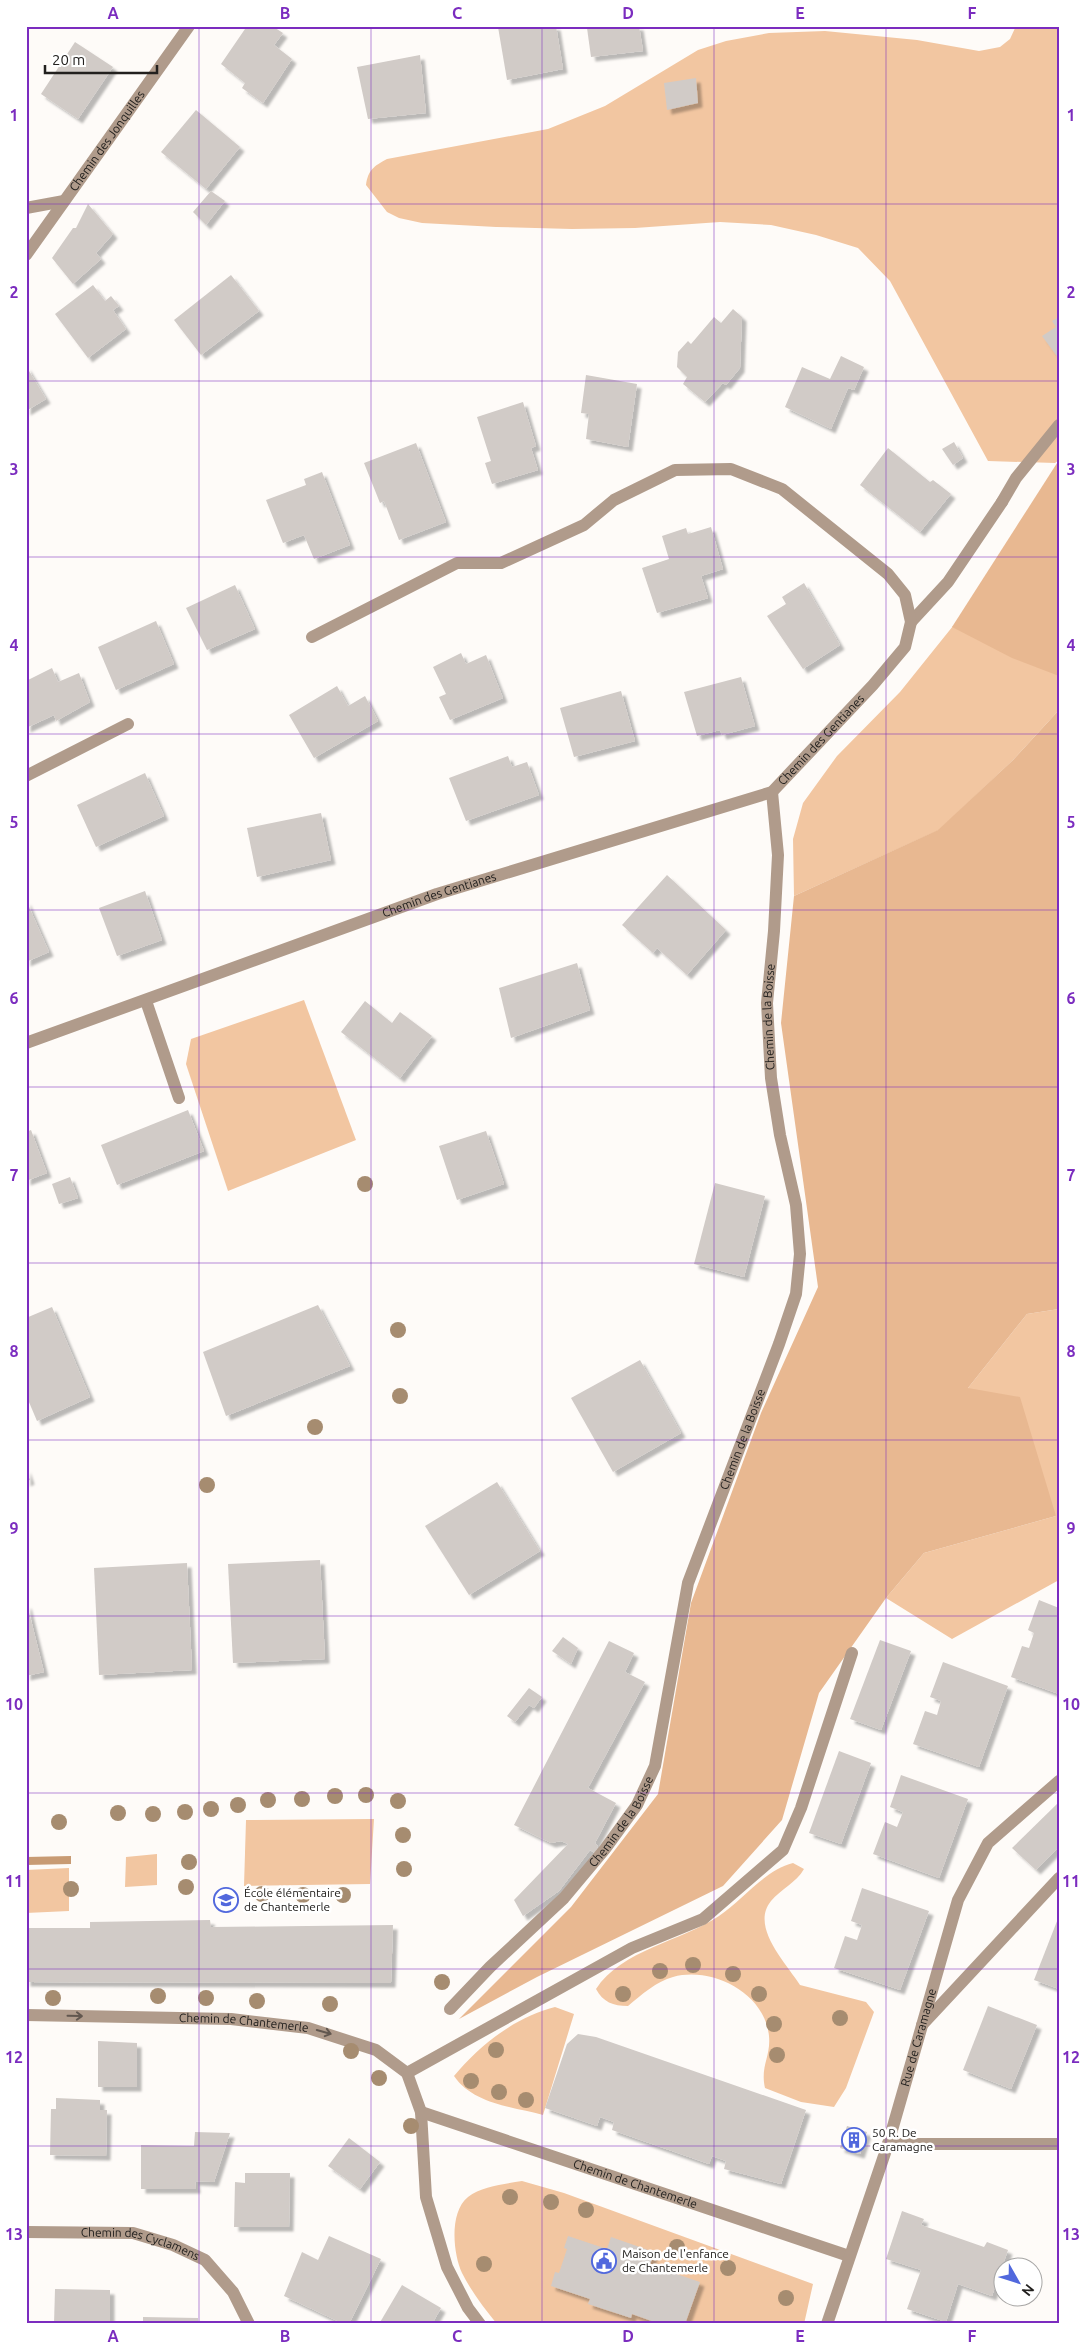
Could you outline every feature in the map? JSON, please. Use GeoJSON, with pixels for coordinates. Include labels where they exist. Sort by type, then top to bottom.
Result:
{"type":"FeatureCollection","features":[{"type":"Feature","properties":{"kind":"street","name":"Chemin des Jonquilles"},"geometry":{"type":"LineString","coordinates":[[26,255],[189,26]]}},
{"type":"Feature","properties":{"kind":"street"},"geometry":{"type":"LineString","coordinates":[[26,208],[64,201]]}},
{"type":"Feature","properties":{"kind":"street"},"geometry":{"type":"LineString","coordinates":[[912,622],[948,582],[1016,478],[1059,424]]}},
{"type":"Feature","properties":{"kind":"street"},"geometry":{"type":"LineString","coordinates":[[312,637],[457,564],[501,563],[584,525],[614,500],[675,470],[731,469],[782,489],[888,574],[904,594],[912,622]]}},
{"type":"Feature","properties":{"kind":"street","name":"Chemin des Gentianes"},"geometry":{"type":"LineString","coordinates":[[26,1043],[437,894],[772,792],[873,684],[904,647],[912,622]]}},
{"type":"Feature","properties":{"kind":"street"},"geometry":{"type":"LineString","coordinates":[[26,776],[128,724]]}},
{"type":"Feature","properties":{"kind":"street","name":"Chemin de la Boisse"},"geometry":{"type":"LineString","coordinates":[[450,2009],[490,1967],[564,1898],[605,1849],[637,1805],[655,1766],[688,1582],[779,1344],[796,1294],[800,1254],[796,1205],[780,1135],[771,1078],[767,1003],[774,931],[778,855],[772,792]]}},
{"type":"Feature","properties":{"kind":"street"},"geometry":{"type":"LineString","coordinates":[[146,1001],[179,1098]]}},
{"type":"Feature","properties":{"kind":"street"},"geometry":{"type":"LineString","coordinates":[[480,2324],[468,2308],[447,2266],[426,2197],[420,2112],[407,2074],[632,1948],[703,1919],[783,1850],[801,1808],[852,1653]]}},
{"type":"Feature","properties":{"kind":"street","name":"Rue de Caramagne"},"geometry":{"type":"LineString","coordinates":[[826,2324],[888,2144],[958,1900],[988,1843],[1059,1781]]}},
{"type":"Feature","properties":{"kind":"street"},"geometry":{"type":"LineString","coordinates":[[922,2025],[1059,1878]]}},
{"type":"Feature","properties":{"kind":"street","name":"Chemin de Chantemerle"},"geometry":{"type":"LineString","coordinates":[[26,2016],[232,2019],[308,2028],[376,2050],[407,2074]]}},
{"type":"Feature","properties":{"kind":"street","name":"Chemin de Chantemerle"},"geometry":{"type":"LineString","coordinates":[[420,2112],[849,2256]]}},
{"type":"Feature","properties":{"kind":"street"},"geometry":{"type":"LineString","coordinates":[[888,2144],[1059,2144]]}},
{"type":"Feature","properties":{"kind":"street","name":"Chemin des Cyclamens"},"geometry":{"type":"LineString","coordinates":[[26,2232],[133,2233],[173,2244],[205,2260],[233,2292],[249,2324]]}},
{"type":"Feature","properties":{"kind":"shaded area"},"geometry":{"type":"Polygon","coordinates":[[[1016,26],[1059,26],[1059,460],[1055,463],[988,461],[890,281],[858,248],[816,235],[771,225],[720,222],[635,228],[572,229],[422,223],[399,218],[387,212],[366,185],[372,169],[387,159],[548,129],[605,106],[698,50],[726,41],[769,33],[825,31],[917,40],[979,51],[1000,47],[1010,39],[1016,26]]]}},
{"type":"Feature","properties":{"kind":"shaded area"},"geometry":{"type":"Polygon","coordinates":[[[1059,460],[1059,676],[1012,658],[952,627],[1059,460]]]}},
{"type":"Feature","properties":{"kind":"shaded area"},"geometry":{"type":"Polygon","coordinates":[[[953,626],[1059,675],[1059,710],[1013,760],[939,830],[794,896],[793,839],[803,803],[837,756],[900,692],[953,626]]]}},
{"type":"Feature","properties":{"kind":"shaded area"},"geometry":{"type":"Polygon","coordinates":[[[1059,710],[1059,1309],[1027,1314],[968,1388],[1020,1397],[1056,1516],[924,1553],[886,1598],[819,1693],[782,1820],[723,1886],[537,1977],[459,2019],[571,1907],[658,1794],[691,1603],[761,1413],[818,1287],[781,1023],[794,896],[938,830],[1013,760],[1059,710]]]}},
{"type":"Feature","properties":{"kind":"shaded area"},"geometry":{"type":"Polygon","coordinates":[[[304,1000],[356,1140],[228,1191],[186,1064],[191,1039],[304,1000]]]}},
{"type":"Feature","properties":{"kind":"shaded area"},"geometry":{"type":"Polygon","coordinates":[[[1059,1309],[1059,1580],[952,1639],[886,1598],[924,1553],[1056,1516],[968,1388],[1027,1314],[1059,1309]]]}},
{"type":"Feature","properties":{"kind":"shaded area"},"geometry":{"type":"Polygon","coordinates":[[[374,1819],[370,1884],[244,1886],[246,1820],[374,1819]]]}},
{"type":"Feature","properties":{"kind":"shaded area"},"geometry":{"type":"Polygon","coordinates":[[[157,1854],[157,1885],[125,1887],[126,1857],[157,1854]]]}},
{"type":"Feature","properties":{"kind":"shaded area"},"geometry":{"type":"Polygon","coordinates":[[[71,1856],[71,1864],[26,1865],[26,1857],[71,1856]]]}},
{"type":"Feature","properties":{"kind":"shaded area"},"geometry":{"type":"Polygon","coordinates":[[[793,1863],[804,1869],[797,1878],[771,1901],[766,1911],[767,1933],[772,1944],[800,1985],[866,2002],[874,2012],[846,2088],[834,2107],[801,2102],[765,2088],[764,2074],[769,2050],[769,2036],[765,2021],[758,2007],[734,1986],[719,1979],[704,1976],[688,1975],[673,1977],[655,1985],[628,2006],[609,2002],[596,1989],[607,1976],[636,1955],[704,1925],[728,1909],[764,1878],[793,1863]]]}},
{"type":"Feature","properties":{"kind":"shaded area"},"geometry":{"type":"Polygon","coordinates":[[[69,1868],[69,1911],[26,1913],[26,1870],[69,1868]]]}},
{"type":"Feature","properties":{"kind":"shaded area"},"geometry":{"type":"Polygon","coordinates":[[[555,2007],[574,2014],[543,2115],[507,2107],[483,2099],[472,2093],[454,2076],[487,2043],[512,2025],[555,2007]]]}},
{"type":"Feature","properties":{"kind":"shaded area","name":"Maison de l'enfance de Chantemerle"},"geometry":{"type":"Polygon","coordinates":[[[522,2181],[564,2193],[813,2284],[804,2324],[497,2324],[469,2286],[462,2273],[456,2255],[455,2223],[462,2204],[474,2193],[494,2186],[522,2181]]]}},
{"type":"Feature","properties":{"kind":"building"},"geometry":{"type":"Polygon","coordinates":[[[240,26],[272,26],[283,33],[274,45],[292,59],[263,103],[242,88],[245,83],[221,64],[245,29],[240,26]]]}},
{"type":"Feature","properties":{"kind":"building"},"geometry":{"type":"Polygon","coordinates":[[[556,26],[563,69],[507,80],[498,27],[556,26]]]}},
{"type":"Feature","properties":{"kind":"building"},"geometry":{"type":"Polygon","coordinates":[[[639,26],[643,51],[591,57],[587,28],[639,26]]]}},
{"type":"Feature","properties":{"kind":"building"},"geometry":{"type":"Polygon","coordinates":[[[75,42],[113,67],[78,119],[41,94],[75,42]]]}},
{"type":"Feature","properties":{"kind":"building"},"geometry":{"type":"Polygon","coordinates":[[[420,55],[426,113],[368,119],[357,67],[420,55]]]}},
{"type":"Feature","properties":{"kind":"building"},"geometry":{"type":"Polygon","coordinates":[[[696,78],[698,103],[667,110],[664,83],[696,78]]]}},
{"type":"Feature","properties":{"kind":"building"},"geometry":{"type":"Polygon","coordinates":[[[196,110],[240,147],[206,189],[161,152],[196,110]]]}},
{"type":"Feature","properties":{"kind":"building"},"geometry":{"type":"Polygon","coordinates":[[[211,191],[225,201],[206,225],[193,212],[211,191]]]}},
{"type":"Feature","properties":{"kind":"building"},"geometry":{"type":"Polygon","coordinates":[[[88,204],[113,234],[96,253],[101,259],[73,284],[52,258],[73,228],[76,228],[88,204]]]}},
{"type":"Feature","properties":{"kind":"building"},"geometry":{"type":"Polygon","coordinates":[[[231,275],[259,311],[201,355],[174,320],[231,275]]]}},
{"type":"Feature","properties":{"kind":"building"},"geometry":{"type":"Polygon","coordinates":[[[93,285],[105,301],[111,296],[119,306],[113,310],[126,329],[88,358],[55,314],[93,285]]]}},
{"type":"Feature","properties":{"kind":"building"},"geometry":{"type":"Polygon","coordinates":[[[733,309],[742,317],[740,368],[726,385],[723,383],[705,402],[683,384],[687,377],[677,367],[678,352],[688,341],[691,344],[714,317],[721,323],[733,309]]]}},
{"type":"Feature","properties":{"kind":"building"},"geometry":{"type":"Polygon","coordinates":[[[1059,317],[1059,359],[1042,336],[1056,327],[1052,321],[1059,317]]]}},
{"type":"Feature","properties":{"kind":"building"},"geometry":{"type":"Polygon","coordinates":[[[841,356],[864,367],[854,390],[848,388],[831,429],[785,407],[802,367],[830,379],[841,356]]]}},
{"type":"Feature","properties":{"kind":"building"},"geometry":{"type":"Polygon","coordinates":[[[26,366],[46,399],[26,411],[26,366]]]}},
{"type":"Feature","properties":{"kind":"building"},"geometry":{"type":"Polygon","coordinates":[[[586,375],[637,384],[628,447],[586,439],[589,414],[581,413],[586,375]]]}},
{"type":"Feature","properties":{"kind":"building"},"geometry":{"type":"Polygon","coordinates":[[[523,402],[536,446],[531,448],[538,470],[492,484],[485,463],[491,461],[477,417],[523,402]]]}},
{"type":"Feature","properties":{"kind":"building"},"geometry":{"type":"Polygon","coordinates":[[[954,442],[963,458],[953,465],[942,449],[954,442]]]}},
{"type":"Feature","properties":{"kind":"building"},"geometry":{"type":"Polygon","coordinates":[[[416,443],[446,522],[399,540],[384,501],[380,503],[364,463],[416,443]]]}},
{"type":"Feature","properties":{"kind":"building"},"geometry":{"type":"Polygon","coordinates":[[[888,448],[930,482],[933,480],[951,494],[920,532],[860,485],[888,448]]]}},
{"type":"Feature","properties":{"kind":"building"},"geometry":{"type":"Polygon","coordinates":[[[322,472],[350,545],[314,559],[304,535],[283,543],[266,500],[306,485],[304,479],[322,472]]]}},
{"type":"Feature","properties":{"kind":"building"},"geometry":{"type":"Polygon","coordinates":[[[711,527],[723,569],[701,576],[708,598],[657,613],[642,568],[669,559],[662,536],[686,528],[688,534],[711,527]]]}},
{"type":"Feature","properties":{"kind":"building"},"geometry":{"type":"Polygon","coordinates":[[[804,583],[840,645],[803,669],[767,616],[786,604],[782,597],[804,583]]]}},
{"type":"Feature","properties":{"kind":"building"},"geometry":{"type":"Polygon","coordinates":[[[235,585],[255,629],[207,650],[186,608],[235,585]]]}},
{"type":"Feature","properties":{"kind":"building"},"geometry":{"type":"Polygon","coordinates":[[[156,621],[174,664],[116,690],[98,647],[156,621]]]}},
{"type":"Feature","properties":{"kind":"building"},"geometry":{"type":"Polygon","coordinates":[[[461,653],[466,664],[486,655],[503,698],[450,720],[439,697],[446,694],[433,667],[461,653]]]}},
{"type":"Feature","properties":{"kind":"building"},"geometry":{"type":"Polygon","coordinates":[[[52,668],[58,682],[79,673],[90,702],[56,721],[54,715],[26,728],[26,681],[52,668]]]}},
{"type":"Feature","properties":{"kind":"building"},"geometry":{"type":"Polygon","coordinates":[[[741,677],[755,726],[722,735],[720,730],[697,736],[684,692],[741,677]]]}},
{"type":"Feature","properties":{"kind":"building"},"geometry":{"type":"Polygon","coordinates":[[[337,686],[348,706],[365,696],[378,721],[314,758],[289,715],[337,686]]]}},
{"type":"Feature","properties":{"kind":"building"},"geometry":{"type":"Polygon","coordinates":[[[621,691],[635,741],[574,757],[560,708],[621,691]]]}},
{"type":"Feature","properties":{"kind":"building"},"geometry":{"type":"Polygon","coordinates":[[[508,756],[512,767],[527,762],[539,795],[466,821],[449,778],[508,756]]]}},
{"type":"Feature","properties":{"kind":"building"},"geometry":{"type":"Polygon","coordinates":[[[145,773],[164,816],[96,847],[77,805],[145,773]]]}},
{"type":"Feature","properties":{"kind":"building"},"geometry":{"type":"Polygon","coordinates":[[[321,813],[331,860],[257,877],[247,828],[321,813]]]}},
{"type":"Feature","properties":{"kind":"building"},"geometry":{"type":"Polygon","coordinates":[[[667,875],[726,930],[687,975],[657,948],[653,953],[622,925],[667,875]]]}},
{"type":"Feature","properties":{"kind":"building"},"geometry":{"type":"Polygon","coordinates":[[[145,891],[162,940],[117,956],[99,908],[145,891]]]}},
{"type":"Feature","properties":{"kind":"building"},"geometry":{"type":"Polygon","coordinates":[[[26,900],[49,952],[26,962],[26,900]]]}},
{"type":"Feature","properties":{"kind":"building"},"geometry":{"type":"Polygon","coordinates":[[[577,963],[590,1010],[511,1038],[499,988],[577,963]]]}},
{"type":"Feature","properties":{"kind":"building"},"geometry":{"type":"Polygon","coordinates":[[[365,1001],[392,1023],[400,1012],[432,1036],[400,1078],[341,1032],[365,1001]]]}},
{"type":"Feature","properties":{"kind":"building"},"geometry":{"type":"Polygon","coordinates":[[[188,1110],[204,1151],[117,1185],[101,1145],[188,1110]]]}},
{"type":"Feature","properties":{"kind":"building"},"geometry":{"type":"Polygon","coordinates":[[[31,1130],[47,1173],[26,1181],[26,1132],[31,1130]]]}},
{"type":"Feature","properties":{"kind":"building"},"geometry":{"type":"Polygon","coordinates":[[[486,1131],[504,1184],[457,1200],[439,1146],[486,1131]]]}},
{"type":"Feature","properties":{"kind":"building"},"geometry":{"type":"Polygon","coordinates":[[[70,1177],[78,1198],[59,1204],[52,1184],[70,1177]]]}},
{"type":"Feature","properties":{"kind":"building"},"geometry":{"type":"Polygon","coordinates":[[[715,1183],[765,1196],[744,1277],[694,1264],[715,1183]]]}},
{"type":"Feature","properties":{"kind":"building"},"geometry":{"type":"Polygon","coordinates":[[[318,1305],[350,1366],[226,1416],[203,1352],[318,1305]]]}},
{"type":"Feature","properties":{"kind":"building"},"geometry":{"type":"Polygon","coordinates":[[[52,1307],[90,1397],[37,1421],[26,1395],[26,1318],[52,1307]]]}},
{"type":"Feature","properties":{"kind":"building"},"geometry":{"type":"Polygon","coordinates":[[[640,1360],[681,1433],[613,1472],[571,1398],[640,1360]]]}},
{"type":"Feature","properties":{"kind":"building"},"geometry":{"type":"Polygon","coordinates":[[[26,1468],[30,1480],[26,1482],[26,1468]]]}},
{"type":"Feature","properties":{"kind":"building"},"geometry":{"type":"Polygon","coordinates":[[[497,1482],[540,1551],[469,1595],[425,1526],[497,1482]]]}},
{"type":"Feature","properties":{"kind":"building"},"geometry":{"type":"Polygon","coordinates":[[[320,1560],[325,1659],[233,1663],[228,1564],[320,1560]]]}},
{"type":"Feature","properties":{"kind":"building"},"geometry":{"type":"Polygon","coordinates":[[[187,1563],[192,1670],[99,1675],[94,1568],[187,1563]]]}},
{"type":"Feature","properties":{"kind":"building"},"geometry":{"type":"Polygon","coordinates":[[[1039,1600],[1059,1608],[1059,1694],[1011,1677],[1022,1646],[1029,1648],[1034,1633],[1028,1630],[1039,1600]]]}},
{"type":"Feature","properties":{"kind":"building"},"geometry":{"type":"Polygon","coordinates":[[[26,1605],[44,1672],[26,1676],[26,1605]]]}},
{"type":"Feature","properties":{"kind":"building"},"geometry":{"type":"Polygon","coordinates":[[[563,1637],[578,1648],[571,1664],[552,1651],[563,1637]]]}},
{"type":"Feature","properties":{"kind":"building"},"geometry":{"type":"Polygon","coordinates":[[[880,1640],[911,1651],[881,1730],[850,1719],[880,1640]]]}},
{"type":"Feature","properties":{"kind":"building"},"geometry":{"type":"Polygon","coordinates":[[[609,1641],[634,1653],[625,1672],[645,1682],[588,1788],[616,1803],[595,1843],[598,1846],[595,1853],[590,1850],[559,1891],[523,1916],[514,1900],[568,1844],[561,1841],[551,1843],[514,1825],[609,1641]]]}},
{"type":"Feature","properties":{"kind":"building"},"geometry":{"type":"Polygon","coordinates":[[[943,1662],[1008,1686],[979,1767],[913,1744],[925,1711],[937,1715],[941,1701],[930,1697],[943,1662]]]}},
{"type":"Feature","properties":{"kind":"building"},"geometry":{"type":"Polygon","coordinates":[[[529,1688],[542,1697],[534,1708],[529,1705],[515,1722],[507,1716],[529,1688]]]}},
{"type":"Feature","properties":{"kind":"building"},"geometry":{"type":"Polygon","coordinates":[[[839,1751],[871,1763],[841,1844],[809,1833],[839,1751]]]}},
{"type":"Feature","properties":{"kind":"building"},"geometry":{"type":"Polygon","coordinates":[[[901,1775],[968,1799],[939,1878],[873,1854],[885,1822],[897,1827],[903,1812],[890,1807],[901,1775]]]}},
{"type":"Feature","properties":{"kind":"building"},"geometry":{"type":"Polygon","coordinates":[[[1059,1802],[1059,1847],[1036,1870],[1012,1848],[1059,1802]]]}},
{"type":"Feature","properties":{"kind":"building"},"geometry":{"type":"Polygon","coordinates":[[[862,1888],[929,1911],[900,1990],[834,1968],[845,1936],[857,1940],[862,1925],[851,1921],[862,1888]]]}},
{"type":"Feature","properties":{"kind":"building"},"geometry":{"type":"Polygon","coordinates":[[[1059,1916],[1059,1989],[1034,1980],[1059,1916]]]}},
{"type":"Feature","properties":{"kind":"building","name":"École élémentaire de Chantemerle"},"geometry":{"type":"Polygon","coordinates":[[[210,1920],[211,1927],[393,1925],[391,1983],[26,1982],[26,1928],[90,1928],[90,1922],[210,1920]]]}},
{"type":"Feature","properties":{"kind":"building"},"geometry":{"type":"Polygon","coordinates":[[[988,2006],[1037,2025],[1011,2089],[963,2070],[988,2006]]]}},
{"type":"Feature","properties":{"kind":"building"},"geometry":{"type":"Polygon","coordinates":[[[578,2034],[596,2037],[806,2110],[781,2184],[724,2169],[726,2161],[712,2156],[709,2164],[612,2130],[614,2122],[600,2117],[597,2126],[545,2108],[567,2044],[578,2034]]]}},
{"type":"Feature","properties":{"kind":"building"},"geometry":{"type":"Polygon","coordinates":[[[98,2041],[137,2043],[137,2087],[98,2087],[98,2041]]]}},
{"type":"Feature","properties":{"kind":"building"},"geometry":{"type":"Polygon","coordinates":[[[56,2098],[100,2100],[100,2110],[107,2110],[106,2156],[50,2155],[51,2109],[56,2109],[56,2098]]]}},
{"type":"Feature","properties":{"kind":"building","name":"50 R. De Caramagne"},"geometry":{"type":"Polygon","coordinates":[[[847,2126],[867,2132],[860,2154],[840,2148],[847,2126]]]}},
{"type":"Feature","properties":{"kind":"building"},"geometry":{"type":"Polygon","coordinates":[[[195,2132],[230,2133],[214,2182],[195,2181],[196,2189],[141,2189],[141,2145],[194,2146],[195,2132]]]}},
{"type":"Feature","properties":{"kind":"building"},"geometry":{"type":"Polygon","coordinates":[[[349,2138],[380,2162],[360,2189],[328,2166],[349,2138]]]}},
{"type":"Feature","properties":{"kind":"building"},"geometry":{"type":"Polygon","coordinates":[[[245,2173],[290,2173],[289,2227],[234,2227],[235,2182],[245,2183],[245,2173]]]}},
{"type":"Feature","properties":{"kind":"building"},"geometry":{"type":"Polygon","coordinates":[[[902,2211],[924,2219],[921,2225],[984,2247],[987,2242],[1008,2250],[1005,2258],[992,2258],[992,2296],[958,2284],[946,2322],[907,2309],[921,2270],[886,2259],[902,2211]]]}},
{"type":"Feature","properties":{"kind":"building"},"geometry":{"type":"Polygon","coordinates":[[[329,2236],[381,2259],[349,2324],[344,2324],[284,2296],[302,2252],[318,2260],[329,2236]]]}},
{"type":"Feature","properties":{"kind":"building"},"geometry":{"type":"Polygon","coordinates":[[[568,2236],[607,2249],[611,2237],[654,2252],[650,2265],[700,2282],[685,2324],[660,2324],[632,2314],[631,2318],[588,2304],[590,2299],[551,2286],[555,2272],[559,2273],[567,2249],[564,2248],[568,2236]]]}},
{"type":"Feature","properties":{"kind":"building"},"geometry":{"type":"Polygon","coordinates":[[[402,2285],[441,2308],[432,2324],[379,2324],[402,2285]]]}},
{"type":"Feature","properties":{"kind":"building"},"geometry":{"type":"Polygon","coordinates":[[[55,2289],[110,2290],[110,2324],[54,2324],[55,2289]]]}},
{"type":"Feature","properties":{"kind":"building"},"geometry":{"type":"Polygon","coordinates":[[[143,2317],[198,2318],[198,2324],[143,2324],[143,2317]]]}},
{"type":"Feature","properties":{"kind":"place","name":"École élémentaire de Chantemerle"},"geometry":{"type":"Point","coordinates":[226,1900]}},
{"type":"Feature","properties":{"kind":"place","name":"50 R. De Caramagne"},"geometry":{"type":"Point","coordinates":[854,2140]}},
{"type":"Feature","properties":{"kind":"place","name":"Maison de l'enfance de Chantemerle"},"geometry":{"type":"Point","coordinates":[604,2261]}}]}
